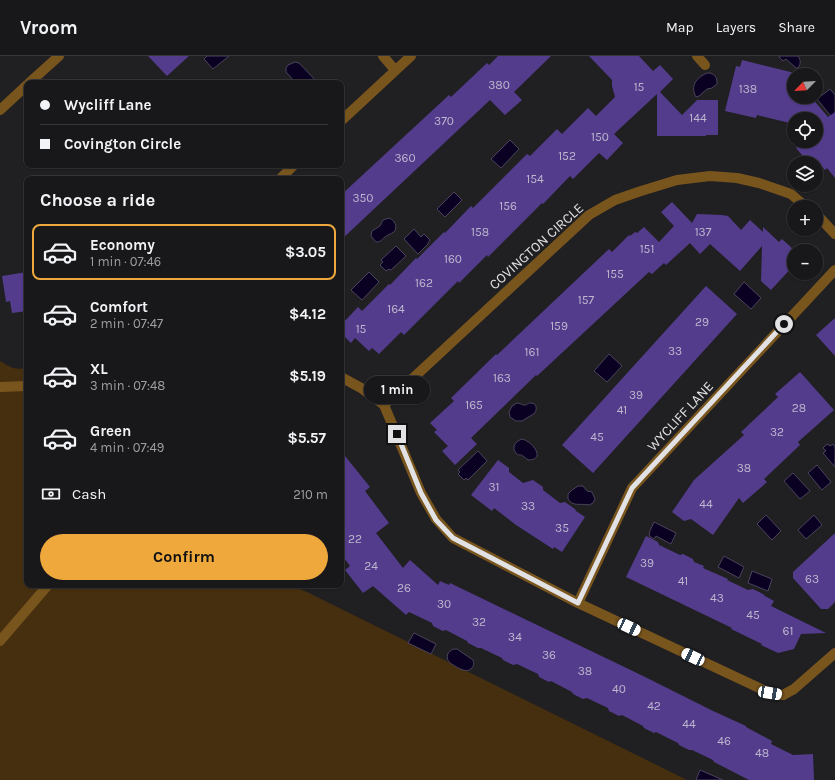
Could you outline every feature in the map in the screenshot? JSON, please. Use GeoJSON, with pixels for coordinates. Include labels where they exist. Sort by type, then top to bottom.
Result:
{"type":"FeatureCollection","features":[{"type":"Feature","properties":{"kind":"street"},"geometry":{"type":"LineString","coordinates":[[33,80],[59,56]]}},
{"type":"Feature","properties":{"kind":"street"},"geometry":{"type":"LineString","coordinates":[[383,56],[395,70]]}},
{"type":"Feature","properties":{"kind":"street"},"geometry":{"type":"LineString","coordinates":[[344,118],[411,56]]}},
{"type":"Feature","properties":{"kind":"street"},"geometry":{"type":"LineString","coordinates":[[697,56],[705,65]]}},
{"type":"Feature","properties":{"kind":"street"},"geometry":{"type":"LineString","coordinates":[[0,110],[24,88]]}},
{"type":"Feature","properties":{"kind":"street"},"geometry":{"type":"LineString","coordinates":[[283,176],[291,168]]}},
{"type":"Feature","properties":{"kind":"street","name":"COVINGTON CIRCLE"},"geometry":{"type":"LineString","coordinates":[[384,405],[589,215],[615,200],[678,180],[710,176],[737,178],[759,183],[790,194],[797,200]]}},
{"type":"Feature","properties":{"kind":"street"},"geometry":{"type":"LineString","coordinates":[[823,222],[835,234]]}},
{"type":"Feature","properties":{"kind":"street","name":"WYCLIFF LANE"},"geometry":{"type":"LineString","coordinates":[[578,603],[632,488],[835,270]]}},
{"type":"Feature","properties":{"kind":"street"},"geometry":{"type":"LineString","coordinates":[[344,379],[361,388],[384,405],[421,493],[436,520],[453,538],[578,603],[770,693],[783,695],[794,689],[835,653]]}},
{"type":"Feature","properties":{"kind":"street"},"geometry":{"type":"LineString","coordinates":[[0,387],[24,386]]}},
{"type":"Feature","properties":{"kind":"street"},"geometry":{"type":"LineString","coordinates":[[0,641],[45,588]]}},
{"type":"Feature","properties":{"kind":"shaded area"},"geometry":{"type":"Polygon","coordinates":[[[207,56],[229,56],[213,69],[204,59],[207,56]]]}},
{"type":"Feature","properties":{"kind":"shaded area"},"geometry":{"type":"Polygon","coordinates":[[[779,56],[798,56],[800,59],[800,65],[796,68],[786,59],[783,61],[779,56]]]}},
{"type":"Feature","properties":{"kind":"shaded area"},"geometry":{"type":"Polygon","coordinates":[[[295,62],[299,63],[315,80],[293,80],[286,72],[288,65],[295,62]]]}},
{"type":"Feature","properties":{"kind":"shaded area"},"geometry":{"type":"Polygon","coordinates":[[[707,73],[715,76],[717,84],[696,97],[694,93],[695,83],[700,77],[707,73]]]}},
{"type":"Feature","properties":{"kind":"shaded area"},"geometry":{"type":"Polygon","coordinates":[[[830,89],[835,95],[834,120],[821,104],[823,104],[823,94],[830,89]]]}},
{"type":"Feature","properties":{"kind":"shaded area"},"geometry":{"type":"Polygon","coordinates":[[[510,140],[519,149],[501,168],[491,159],[510,140]]]}},
{"type":"Feature","properties":{"kind":"shaded area"},"geometry":{"type":"Polygon","coordinates":[[[454,192],[462,200],[445,217],[437,209],[454,192]]]}},
{"type":"Feature","properties":{"kind":"shaded area"},"geometry":{"type":"Polygon","coordinates":[[[389,218],[393,220],[395,224],[396,228],[394,232],[376,242],[371,236],[372,231],[380,226],[383,220],[389,218]]]}},
{"type":"Feature","properties":{"kind":"shaded area"},"geometry":{"type":"Polygon","coordinates":[[[414,229],[421,237],[424,234],[430,240],[418,254],[404,239],[414,229]]]}},
{"type":"Feature","properties":{"kind":"shaded area"},"geometry":{"type":"Polygon","coordinates":[[[396,246],[406,256],[391,270],[389,269],[386,271],[380,265],[383,262],[381,260],[396,246]]]}},
{"type":"Feature","properties":{"kind":"shaded area"},"geometry":{"type":"Polygon","coordinates":[[[369,272],[379,282],[362,300],[351,290],[369,272]]]}},
{"type":"Feature","properties":{"kind":"shaded area"},"geometry":{"type":"Polygon","coordinates":[[[744,282],[761,298],[751,309],[734,294],[744,282]]]}},
{"type":"Feature","properties":{"kind":"shaded area"},"geometry":{"type":"Polygon","coordinates":[[[609,354],[622,366],[607,382],[594,371],[609,354]]]}},
{"type":"Feature","properties":{"kind":"shaded area"},"geometry":{"type":"Polygon","coordinates":[[[0,361],[13,368],[24,368],[24,588],[298,588],[687,780],[0,780],[0,361]]]}},
{"type":"Feature","properties":{"kind":"shaded area"},"geometry":{"type":"Polygon","coordinates":[[[517,403],[526,405],[533,403],[536,408],[535,413],[522,421],[516,421],[510,417],[509,412],[512,406],[517,403]]]}},
{"type":"Feature","properties":{"kind":"shaded area"},"geometry":{"type":"Polygon","coordinates":[[[522,439],[530,443],[536,450],[537,454],[534,459],[528,460],[516,453],[514,446],[522,439]]]}},
{"type":"Feature","properties":{"kind":"shaded area"},"geometry":{"type":"Polygon","coordinates":[[[827,444],[830,446],[833,444],[835,447],[835,467],[823,453],[826,451],[823,448],[827,444]]]}},
{"type":"Feature","properties":{"kind":"shaded area"},"geometry":{"type":"Polygon","coordinates":[[[478,451],[487,461],[468,480],[466,478],[464,480],[458,474],[460,472],[458,470],[478,451]]]}},
{"type":"Feature","properties":{"kind":"shaded area"},"geometry":{"type":"Polygon","coordinates":[[[817,465],[831,482],[822,490],[808,473],[817,465]]]}},
{"type":"Feature","properties":{"kind":"shaded area"},"geometry":{"type":"Polygon","coordinates":[[[793,473],[810,491],[800,499],[784,481],[793,473]]]}},
{"type":"Feature","properties":{"kind":"shaded area"},"geometry":{"type":"Polygon","coordinates":[[[578,486],[583,486],[587,491],[592,492],[595,499],[593,503],[589,505],[577,504],[572,503],[568,499],[568,494],[578,486]]]}},
{"type":"Feature","properties":{"kind":"shaded area"},"geometry":{"type":"Polygon","coordinates":[[[766,515],[781,531],[772,540],[757,524],[766,515]]]}},
{"type":"Feature","properties":{"kind":"shaded area"},"geometry":{"type":"Polygon","coordinates":[[[814,515],[822,525],[806,539],[798,530],[814,515]]]}},
{"type":"Feature","properties":{"kind":"shaded area"},"geometry":{"type":"Polygon","coordinates":[[[654,522],[676,533],[671,544],[656,536],[654,539],[649,536],[654,522]]]}},
{"type":"Feature","properties":{"kind":"shaded area"},"geometry":{"type":"Polygon","coordinates":[[[724,556],[744,567],[739,578],[718,567],[724,556]]]}},
{"type":"Feature","properties":{"kind":"shaded area"},"geometry":{"type":"Polygon","coordinates":[[[752,571],[772,579],[768,591],[748,583],[752,571]]]}},
{"type":"Feature","properties":{"kind":"shaded area"},"geometry":{"type":"Polygon","coordinates":[[[414,633],[436,644],[431,654],[408,643],[414,633]]]}},
{"type":"Feature","properties":{"kind":"shaded area"},"geometry":{"type":"Polygon","coordinates":[[[457,649],[473,660],[474,664],[471,669],[466,671],[450,663],[448,655],[450,651],[457,649]]]}},
{"type":"Feature","properties":{"kind":"shaded area"},"geometry":{"type":"Polygon","coordinates":[[[700,770],[723,780],[696,780],[700,770]]]}},
{"type":"Feature","properties":{"kind":"building"},"geometry":{"type":"Polygon","coordinates":[[[148,56],[189,56],[167,76],[148,56]]]}},
{"type":"Feature","properties":{"kind":"building"},"geometry":{"type":"Polygon","coordinates":[[[498,56],[551,56],[514,92],[522,100],[505,115],[490,100],[344,237],[344,192],[449,95],[451,97],[487,63],[489,65],[498,56]]]}},
{"type":"Feature","properties":{"kind":"building"},"geometry":{"type":"Polygon","coordinates":[[[589,56],[639,56],[653,71],[660,65],[673,79],[660,92],[682,115],[697,100],[718,100],[718,135],[657,136],[657,94],[614,134],[623,143],[607,160],[599,153],[573,179],[570,176],[488,257],[487,255],[459,283],[458,281],[404,335],[401,332],[379,354],[372,348],[369,351],[355,338],[351,343],[344,336],[344,322],[358,307],[362,311],[416,258],[417,259],[444,232],[445,233],[471,206],[473,208],[527,154],[530,156],[557,129],[562,134],[588,108],[596,116],[615,97],[612,80],[589,56]]]}},
{"type":"Feature","properties":{"kind":"building"},"geometry":{"type":"Polygon","coordinates":[[[742,60],[787,71],[787,104],[817,104],[828,117],[835,112],[835,178],[827,168],[825,170],[823,168],[823,156],[803,156],[796,148],[823,148],[823,112],[787,112],[787,122],[757,115],[756,118],[725,111],[736,66],[740,67],[742,60]]]}},
{"type":"Feature","properties":{"kind":"building"},"geometry":{"type":"Polygon","coordinates":[[[672,202],[692,223],[697,214],[722,215],[728,216],[741,230],[750,220],[763,232],[763,227],[779,242],[782,239],[787,244],[787,273],[771,290],[761,281],[762,246],[740,271],[710,244],[700,254],[690,243],[666,265],[664,263],[652,274],[649,272],[537,376],[536,375],[471,438],[477,444],[455,465],[442,451],[448,446],[434,432],[437,430],[430,423],[454,401],[451,398],[496,354],[497,355],[609,249],[612,252],[629,235],[630,236],[635,232],[637,233],[644,227],[659,242],[674,226],[661,212],[672,202]]]}},
{"type":"Feature","properties":{"kind":"building"},"geometry":{"type":"Polygon","coordinates":[[[24,272],[24,311],[12,313],[10,301],[6,302],[2,276],[24,272]]]}},
{"type":"Feature","properties":{"kind":"building"},"geometry":{"type":"Polygon","coordinates":[[[706,286],[737,314],[593,473],[562,445],[706,286]]]}},
{"type":"Feature","properties":{"kind":"building"},"geometry":{"type":"Polygon","coordinates":[[[835,318],[835,356],[816,335],[835,318]]]}},
{"type":"Feature","properties":{"kind":"building"},"geometry":{"type":"Polygon","coordinates":[[[800,372],[834,410],[798,442],[800,445],[764,479],[767,482],[743,503],[739,498],[713,535],[691,519],[684,521],[672,512],[694,480],[744,435],[741,432],[778,397],[775,394],[800,372]]]}},
{"type":"Feature","properties":{"kind":"building"},"geometry":{"type":"Polygon","coordinates":[[[344,455],[370,487],[365,491],[389,523],[376,533],[403,568],[410,560],[438,585],[440,581],[449,585],[450,583],[746,726],[772,741],[771,744],[793,755],[813,754],[814,780],[749,780],[714,762],[713,760],[689,750],[656,732],[654,733],[644,728],[643,726],[622,715],[619,716],[609,711],[608,708],[587,698],[583,699],[551,681],[549,682],[539,677],[538,674],[517,664],[513,665],[502,658],[468,643],[467,641],[446,630],[443,631],[433,626],[432,623],[409,612],[406,615],[373,586],[363,593],[345,570],[350,566],[344,558],[344,455]]]}},
{"type":"Feature","properties":{"kind":"building"},"geometry":{"type":"Polygon","coordinates":[[[498,460],[509,468],[509,472],[523,483],[533,480],[560,503],[565,502],[585,517],[562,552],[554,547],[553,549],[516,525],[494,508],[492,511],[471,495],[498,460]]]}},
{"type":"Feature","properties":{"kind":"building"},"geometry":{"type":"Polygon","coordinates":[[[835,533],[835,602],[828,609],[821,609],[793,578],[793,572],[835,533]]]}},
{"type":"Feature","properties":{"kind":"building"},"geometry":{"type":"Polygon","coordinates":[[[646,536],[658,542],[659,545],[680,555],[683,554],[693,559],[694,562],[704,566],[703,568],[728,579],[727,580],[748,590],[753,589],[763,594],[774,601],[771,606],[826,633],[801,634],[794,649],[778,653],[731,629],[732,628],[626,577],[646,536]]]}},
{"type":"Feature","properties":{"kind":"route"},"geometry":{"type":"LineString","coordinates":[[397,434],[421,493],[436,520],[453,538],[578,603],[632,488],[784,324]]}}]}
